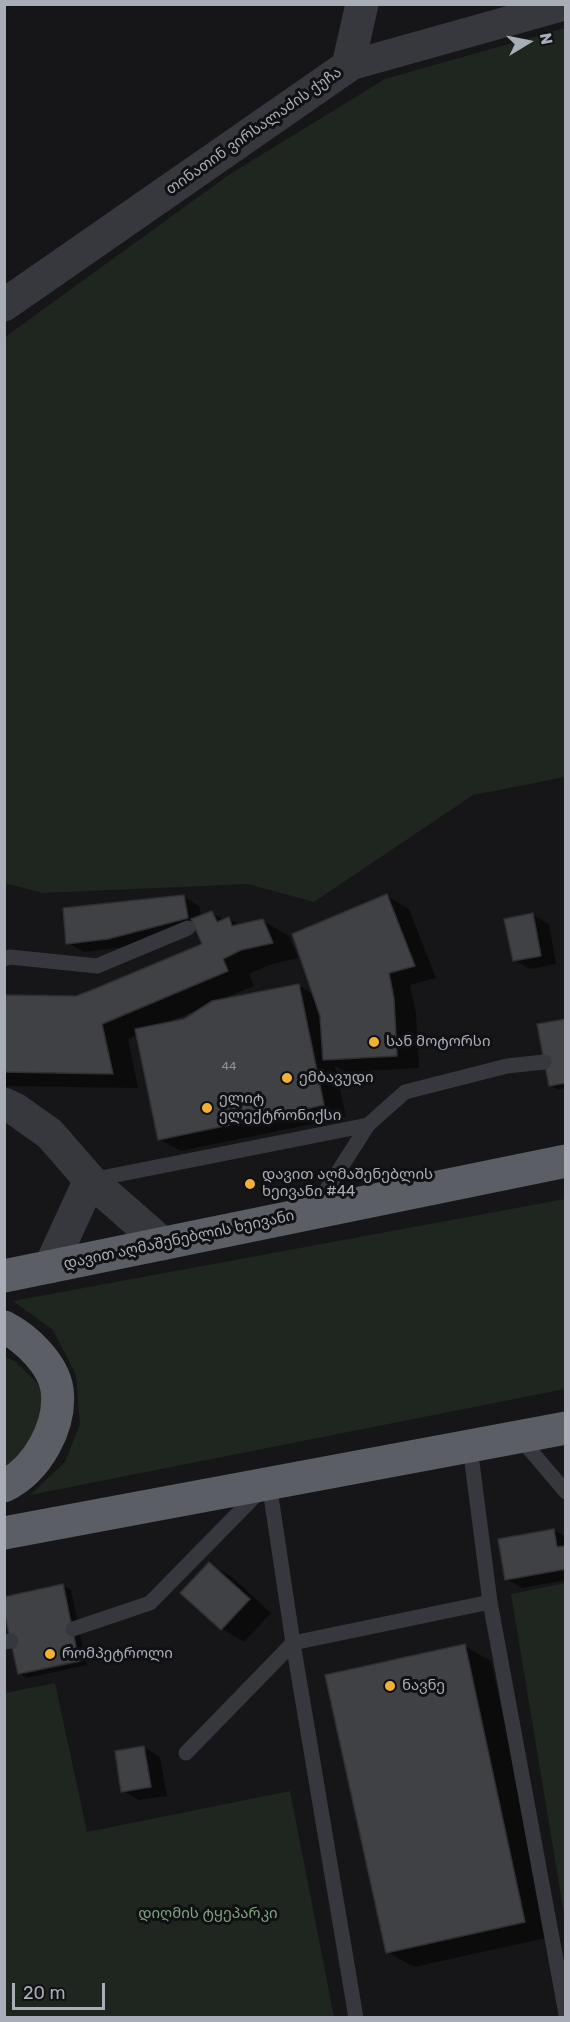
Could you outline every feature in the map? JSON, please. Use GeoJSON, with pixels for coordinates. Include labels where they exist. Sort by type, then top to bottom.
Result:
{"type":"FeatureCollection","features":[{"type":"Feature","properties":{"kind":"highway","name":"დავით აღმაშენებლის ხეივანი"},"geometry":{"type":"LineString","coordinates":[[4,1276],[566,1161]]}},
{"type":"Feature","properties":{"kind":"highway"},"geometry":{"type":"LineString","coordinates":[[4,1327],[33,1349],[48,1366],[57,1388],[57,1408],[52,1428],[32,1464],[4,1486]]}},
{"type":"Feature","properties":{"kind":"highway"},"geometry":{"type":"LineString","coordinates":[[4,1533],[566,1428]]}},
{"type":"Feature","properties":{"kind":"street"},"geometry":{"type":"LineString","coordinates":[[348,66],[362,4]]}},
{"type":"Feature","properties":{"kind":"street","name":"თინათინ ვირსალაძის ქუჩა"},"geometry":{"type":"LineString","coordinates":[[4,305],[348,66],[566,5]]}},
{"type":"Feature","properties":{"kind":"street"},"geometry":{"type":"LineString","coordinates":[[4,1104],[15,1109],[50,1134],[90,1180],[163,1244]]}},
{"type":"Feature","properties":{"kind":"street"},"geometry":{"type":"LineString","coordinates":[[50,1267],[90,1180]]}},
{"type":"Feature","properties":{"kind":"lane"},"geometry":{"type":"LineString","coordinates":[[4,959],[10,957],[97,966],[188,928]]}},
{"type":"Feature","properties":{"kind":"lane"},"geometry":{"type":"LineString","coordinates":[[313,1212],[368,1125],[405,1092],[507,1066],[544,1062]]}},
{"type":"Feature","properties":{"kind":"lane"},"geometry":{"type":"LineString","coordinates":[[90,1180],[368,1125]]}},
{"type":"Feature","properties":{"kind":"lane"},"geometry":{"type":"LineString","coordinates":[[519,1437],[566,1492]]}},
{"type":"Feature","properties":{"kind":"lane"},"geometry":{"type":"LineString","coordinates":[[470,1447],[490,1602],[566,2014]]}},
{"type":"Feature","properties":{"kind":"lane"},"geometry":{"type":"LineString","coordinates":[[73,1629],[150,1603],[269,1483]]}},
{"type":"Feature","properties":{"kind":"lane"},"geometry":{"type":"LineString","coordinates":[[269,1483],[293,1643],[356,2018]]}},
{"type":"Feature","properties":{"kind":"lane"},"geometry":{"type":"LineString","coordinates":[[186,1753],[293,1643],[490,1602]]}},
{"type":"Feature","properties":{"kind":"green space"},"geometry":{"type":"Polygon","coordinates":[[[565,28],[565,777],[473,795],[314,902],[248,884],[42,893],[5,883],[5,337],[230,174],[385,79],[565,28]]]}},
{"type":"Feature","properties":{"kind":"green space"},"geometry":{"type":"Polygon","coordinates":[[[565,1199],[565,1389],[30,1495],[65,1462],[80,1424],[76,1375],[53,1330],[13,1301],[565,1199]]]}},
{"type":"Feature","properties":{"kind":"green space"},"geometry":{"type":"Polygon","coordinates":[[[5,1357],[16,1362],[43,1389],[43,1433],[5,1473],[5,1357]]]}},
{"type":"Feature","properties":{"kind":"green space"},"geometry":{"type":"Polygon","coordinates":[[[566,1583],[565,1920],[511,1594],[566,1583]]]}},
{"type":"Feature","properties":{"kind":"green space","name":"დიღმის ტყეპარკი"},"geometry":{"type":"Polygon","coordinates":[[[55,1683],[87,1832],[290,1791],[334,2017],[5,2017],[5,1693],[55,1683]]]}},
{"type":"Feature","properties":{"kind":"building"},"geometry":{"type":"Polygon","coordinates":[[[387,894],[415,966],[389,973],[394,999],[397,1056],[323,1060],[320,1016],[292,934],[387,894]]]}},
{"type":"Feature","properties":{"kind":"building"},"geometry":{"type":"Polygon","coordinates":[[[184,895],[188,918],[108,939],[66,944],[63,908],[184,895]]]}},
{"type":"Feature","properties":{"kind":"building"},"geometry":{"type":"Polygon","coordinates":[[[212,911],[217,922],[229,917],[232,926],[263,919],[273,943],[241,950],[223,959],[228,971],[102,1024],[113,1074],[4,1072],[4,995],[76,996],[92,990],[202,944],[191,919],[212,911]]]}},
{"type":"Feature","properties":{"kind":"building"},"geometry":{"type":"Polygon","coordinates":[[[533,913],[541,956],[513,961],[504,919],[533,913]]]}},
{"type":"Feature","properties":{"kind":"building"},"geometry":{"type":"Polygon","coordinates":[[[299,984],[324,1105],[158,1140],[135,1029],[184,1019],[212,1001],[299,984]]]}},
{"type":"Feature","properties":{"kind":"building"},"geometry":{"type":"Polygon","coordinates":[[[566,1019],[566,1083],[549,1086],[537,1024],[566,1019]]]}},
{"type":"Feature","properties":{"kind":"building"},"geometry":{"type":"Polygon","coordinates":[[[554,1529],[557,1547],[565,1546],[566,1569],[505,1580],[498,1539],[554,1529]]]}},
{"type":"Feature","properties":{"kind":"building"},"geometry":{"type":"Polygon","coordinates":[[[209,1562],[250,1599],[221,1630],[180,1593],[209,1562]]]}},
{"type":"Feature","properties":{"kind":"building"},"geometry":{"type":"Polygon","coordinates":[[[63,1584],[79,1661],[18,1674],[4,1611],[4,1597],[63,1584]]]}},
{"type":"Feature","properties":{"kind":"building"},"geometry":{"type":"Polygon","coordinates":[[[465,1644],[525,1922],[386,1953],[325,1675],[465,1644]]]}},
{"type":"Feature","properties":{"kind":"building"},"geometry":{"type":"Polygon","coordinates":[[[144,1746],[151,1787],[121,1792],[115,1751],[144,1746]]]}},
{"type":"Feature","properties":{"kind":"place","name":"სან მოტორსი"},"geometry":{"type":"Point","coordinates":[374,1042]}},
{"type":"Feature","properties":{"kind":"place","name":"ემბავუდი"},"geometry":{"type":"Point","coordinates":[287,1078]}},
{"type":"Feature","properties":{"kind":"place","name":"ელიტ ელექტრონიქსი"},"geometry":{"type":"Point","coordinates":[207,1108]}},
{"type":"Feature","properties":{"kind":"place","name":"დავით აღმაშენებლის ხეივანი #44"},"geometry":{"type":"Point","coordinates":[250,1184]}},
{"type":"Feature","properties":{"kind":"place","name":"რომპეტროლი"},"geometry":{"type":"Point","coordinates":[50,1654]}},
{"type":"Feature","properties":{"kind":"place","name":"ნავნე"},"geometry":{"type":"Point","coordinates":[390,1686]}}]}
